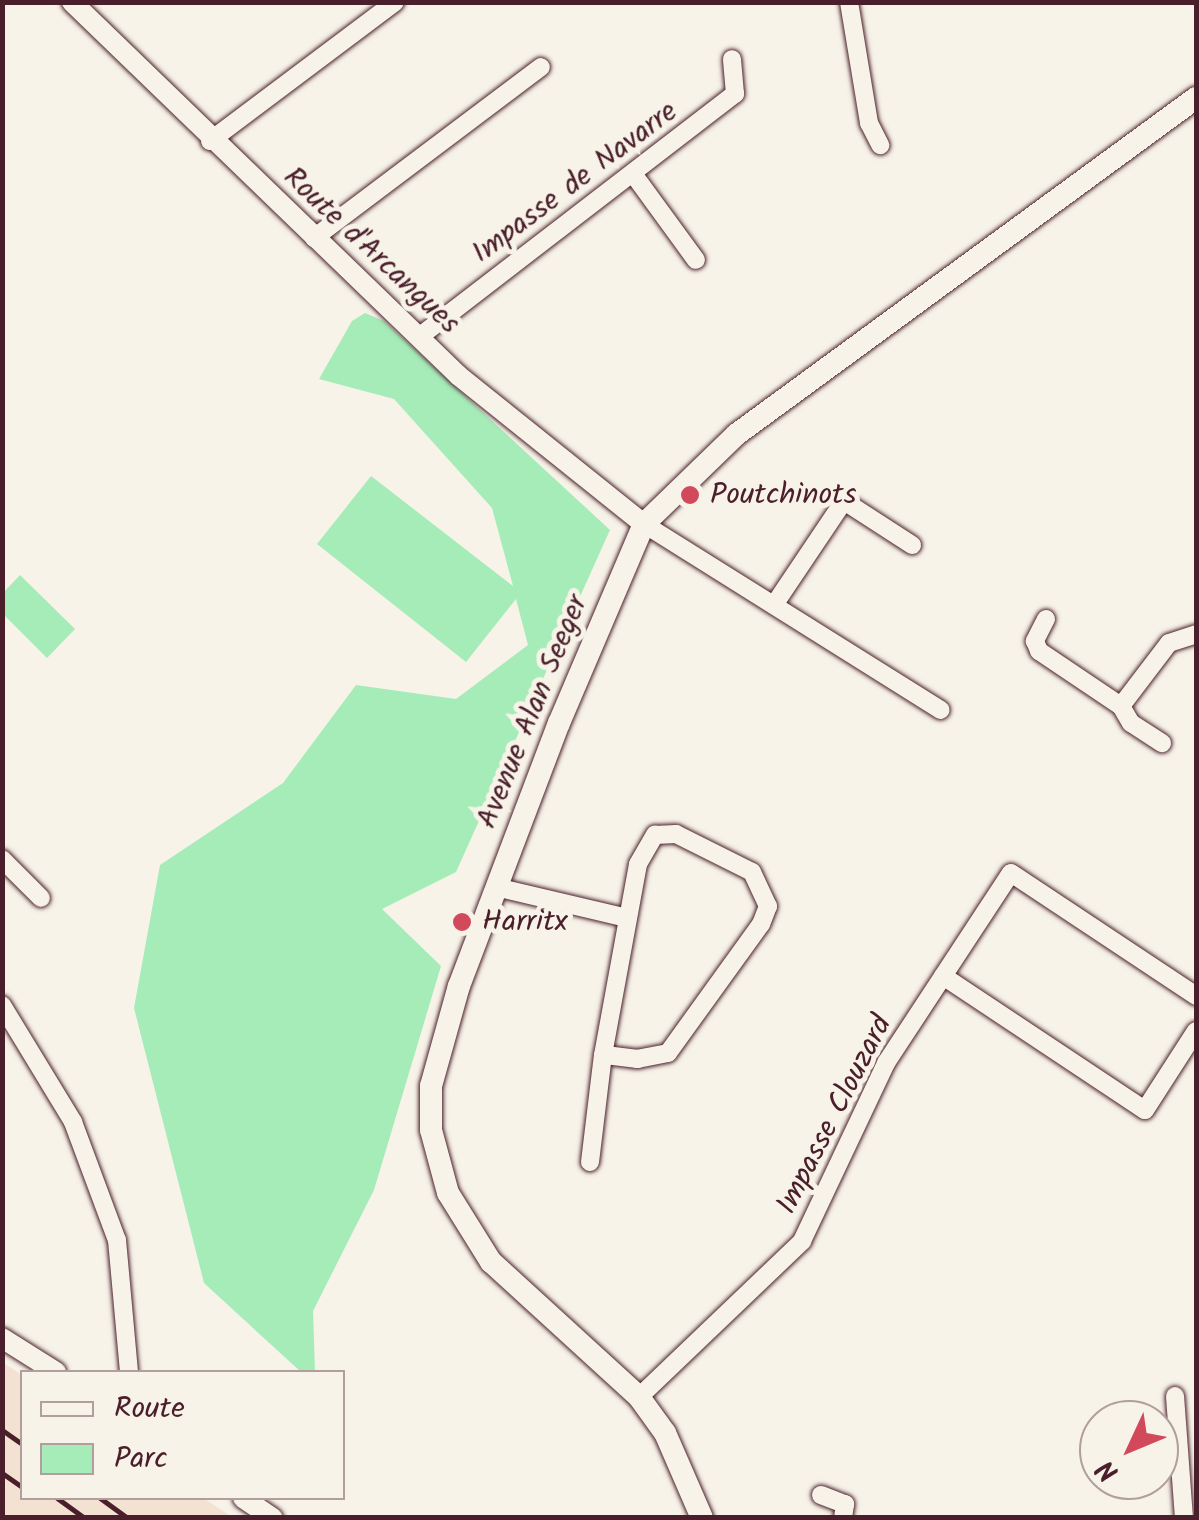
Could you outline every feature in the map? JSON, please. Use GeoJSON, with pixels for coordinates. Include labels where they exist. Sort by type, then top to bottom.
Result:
{"type":"FeatureCollection","features":[{"type":"Feature","properties":{"kind":"main road","name":"Avenue Alan Seeger"},"geometry":{"type":"LineString","coordinates":[[702,1518],[665,1433],[640,1397],[492,1262],[437,1166],[431,1086],[439,1046],[496,887],[644,524],[737,434],[1196,98]]}},
{"type":"Feature","properties":{"kind":"street","name":"Route d'Arcangues"},"geometry":{"type":"LineString","coordinates":[[72,2],[210,141],[419,336],[537,442],[644,524]]}},
{"type":"Feature","properties":{"kind":"street"},"geometry":{"type":"LineString","coordinates":[[210,141],[396,2]]}},
{"type":"Feature","properties":{"kind":"street"},"geometry":{"type":"LineString","coordinates":[[849,2],[869,123],[880,145]]}},
{"type":"Feature","properties":{"kind":"street","name":"Impasse de Navarre"},"geometry":{"type":"LineString","coordinates":[[419,336],[735,94],[732,59]]}},
{"type":"Feature","properties":{"kind":"street"},"geometry":{"type":"LineString","coordinates":[[314,238],[541,67]]}},
{"type":"Feature","properties":{"kind":"street"},"geometry":{"type":"LineString","coordinates":[[634,175],[696,260]]}},
{"type":"Feature","properties":{"kind":"street"},"geometry":{"type":"LineString","coordinates":[[774,605],[844,501],[912,545]]}},
{"type":"Feature","properties":{"kind":"street"},"geometry":{"type":"LineString","coordinates":[[644,524],[942,710]]}},
{"type":"Feature","properties":{"kind":"street"},"geometry":{"type":"LineString","coordinates":[[1046,619],[1035,641],[1038,651],[1122,706],[1130,723],[1162,743]]}},
{"type":"Feature","properties":{"kind":"street"},"geometry":{"type":"LineString","coordinates":[[1122,706],[1169,643],[1196,634]]}},
{"type":"Feature","properties":{"kind":"street"},"geometry":{"type":"LineString","coordinates":[[590,1162],[603,1055],[638,864],[656,835],[676,834],[752,872],[768,906],[668,1053],[638,1059],[603,1055]]}},
{"type":"Feature","properties":{"kind":"street"},"geometry":{"type":"LineString","coordinates":[[2,859],[41,898]]}},
{"type":"Feature","properties":{"kind":"street","name":"Impasse Clouzard"},"geometry":{"type":"LineString","coordinates":[[640,1397],[802,1240],[886,1063],[1011,874],[1196,996]]}},
{"type":"Feature","properties":{"kind":"street"},"geometry":{"type":"LineString","coordinates":[[496,887],[628,918]]}},
{"type":"Feature","properties":{"kind":"street"},"geometry":{"type":"LineString","coordinates":[[943,976],[1144,1110],[1196,1032]]}},
{"type":"Feature","properties":{"kind":"street"},"geometry":{"type":"LineString","coordinates":[[2,1004],[74,1122],[117,1240],[129,1370]]}},
{"type":"Feature","properties":{"kind":"street"},"geometry":{"type":"LineString","coordinates":[[2,1338],[53,1370]]}},
{"type":"Feature","properties":{"kind":"street"},"geometry":{"type":"LineString","coordinates":[[1175,1396],[1184,1518]]}},
{"type":"Feature","properties":{"kind":"street"},"geometry":{"type":"LineString","coordinates":[[821,1494],[845,1504],[843,1518]]}},
{"type":"Feature","properties":{"kind":"street"},"geometry":{"type":"LineString","coordinates":[[246,1500],[272,1518]]}},
{"type":"Feature","properties":{"kind":"shaded area"},"geometry":{"type":"Polygon","coordinates":[[[2,1362],[20,1374],[20,1500],[206,1500],[232,1517],[3,1517],[2,1362]]]}},
{"type":"Feature","properties":{"kind":"green space"},"geometry":{"type":"Polygon","coordinates":[[[365,313],[384,321],[610,530],[456,872],[382,909],[441,966],[374,1190],[313,1311],[315,1370],[299,1370],[204,1283],[134,1008],[160,865],[283,783],[356,685],[456,699],[528,645],[516,599],[466,662],[317,544],[371,476],[513,586],[492,508],[394,399],[319,379],[352,321],[365,313]]]}},
{"type":"Feature","properties":{"kind":"green space"},"geometry":{"type":"Polygon","coordinates":[[[20,575],[75,629],[47,658],[3,614],[3,593],[20,575]]]}},
{"type":"Feature","properties":{"kind":"railway"},"geometry":{"type":"LineString","coordinates":[[2,1430],[20,1443]]}},
{"type":"Feature","properties":{"kind":"railway"},"geometry":{"type":"LineString","coordinates":[[2,1473],[20,1486]]}},
{"type":"Feature","properties":{"kind":"railway"},"geometry":{"type":"LineString","coordinates":[[60,1500],[85,1518]]}},
{"type":"Feature","properties":{"kind":"railway"},"geometry":{"type":"LineString","coordinates":[[103,1500],[128,1518]]}},
{"type":"Feature","properties":{"kind":"place","name":"Poutchinots"},"geometry":{"type":"Point","coordinates":[690,495]}},
{"type":"Feature","properties":{"kind":"place","name":"Harritx"},"geometry":{"type":"Point","coordinates":[462,922]}}]}
